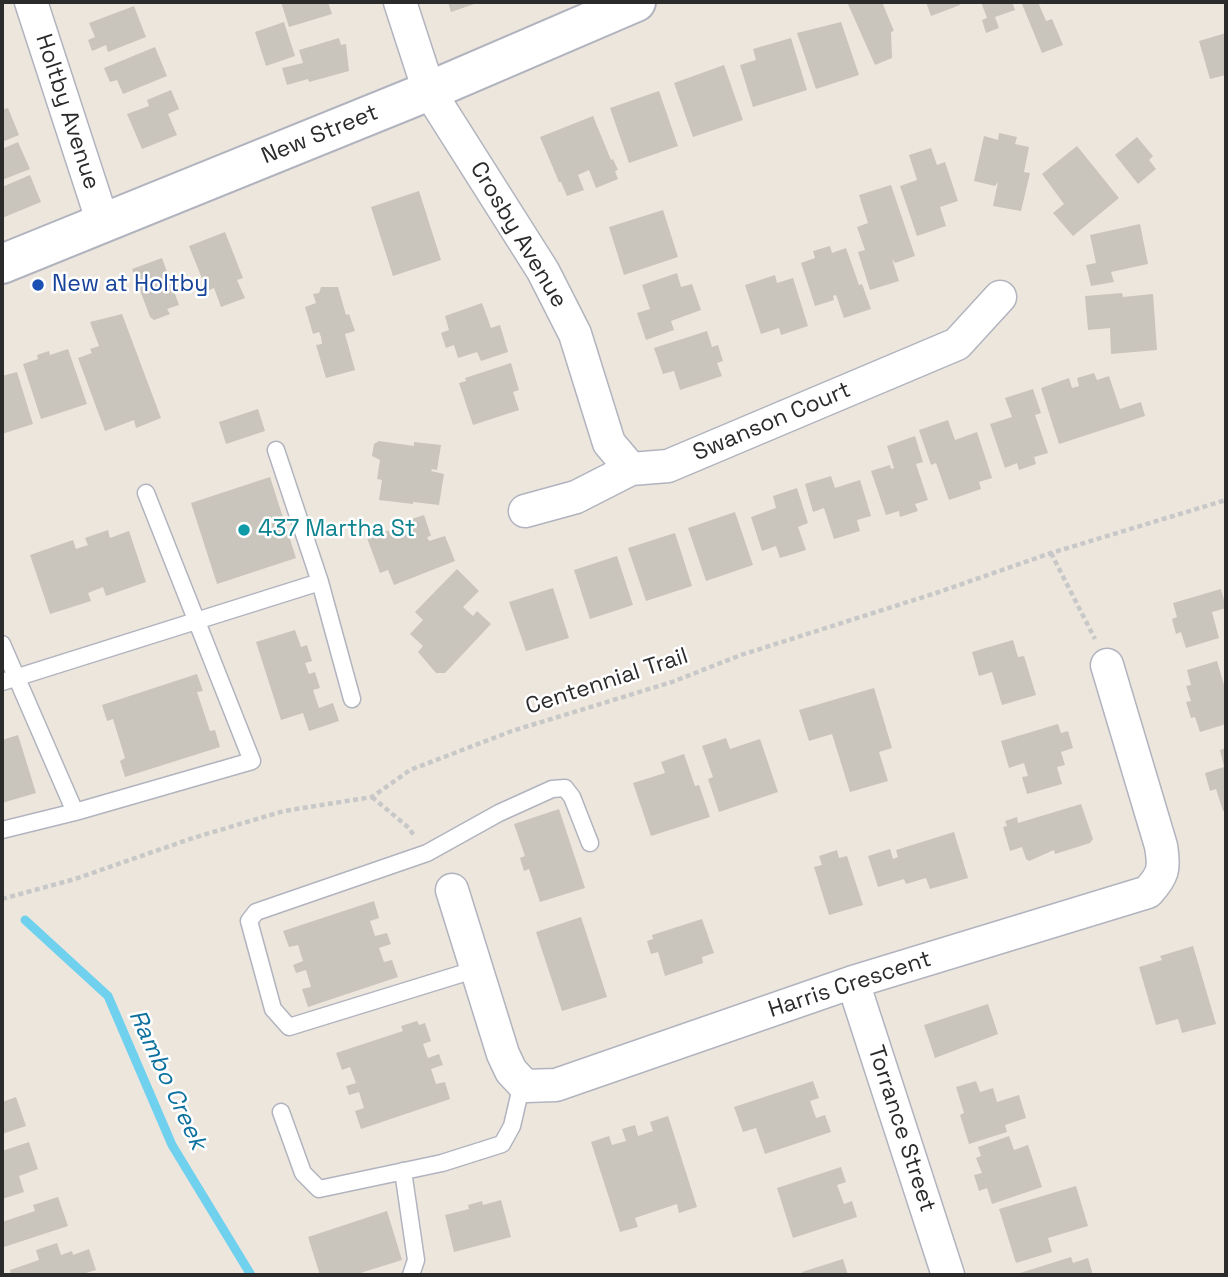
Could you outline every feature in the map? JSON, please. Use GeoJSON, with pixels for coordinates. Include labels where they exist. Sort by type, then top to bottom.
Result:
{"type":"FeatureCollection","features":[{"type":"Feature","properties":{"kind":"main road","name":"New Street"},"geometry":{"type":"LineString","coordinates":[[2,264],[429,91],[636,2]]}},
{"type":"Feature","properties":{"kind":"street","name":"Holtby Avenue"},"geometry":{"type":"LineString","coordinates":[[31,2],[103,223]]}},
{"type":"Feature","properties":{"kind":"street","name":"Crosby Avenue"},"geometry":{"type":"LineString","coordinates":[[400,2],[429,91],[543,271],[575,334],[609,443],[631,469]]}},
{"type":"Feature","properties":{"kind":"street","name":"Swanson Court"},"geometry":{"type":"LineString","coordinates":[[525,511],[576,497],[631,469],[668,466],[957,344],[1000,297]]}},
{"type":"Feature","properties":{"kind":"street","name":"Harris Crescent"},"geometry":{"type":"LineString","coordinates":[[523,1083],[525,1086],[556,1085],[853,982],[1148,892],[1158,881],[1164,864],[1161,846],[1107,665]]}},
{"type":"Feature","properties":{"kind":"street"},"geometry":{"type":"LineString","coordinates":[[452,890],[503,1054],[511,1071],[523,1083]]}},
{"type":"Feature","properties":{"kind":"street","name":"Torrance Street"},"geometry":{"type":"LineString","coordinates":[[853,982],[948,1275]]}},
{"type":"Feature","properties":{"kind":"lane"},"geometry":{"type":"LineString","coordinates":[[276,450],[320,582],[352,699]]}},
{"type":"Feature","properties":{"kind":"lane"},"geometry":{"type":"LineString","coordinates":[[2,830],[252,761],[146,493]]}},
{"type":"Feature","properties":{"kind":"lane"},"geometry":{"type":"LineString","coordinates":[[8,680],[320,582]]}},
{"type":"Feature","properties":{"kind":"lane"},"geometry":{"type":"LineString","coordinates":[[2,644],[8,680],[75,812]]}},
{"type":"Feature","properties":{"kind":"lane"},"geometry":{"type":"LineString","coordinates":[[477,969],[289,1027],[273,1009],[249,921],[256,912],[426,853],[499,813],[552,789],[565,788],[572,797],[590,843]]}},
{"type":"Feature","properties":{"kind":"lane"},"geometry":{"type":"LineString","coordinates":[[281,1112],[303,1173],[319,1189],[442,1163],[502,1144],[512,1126],[523,1083]]}},
{"type":"Feature","properties":{"kind":"lane"},"geometry":{"type":"LineString","coordinates":[[403,1171],[416,1259],[411,1275]]}},
{"type":"Feature","properties":{"kind":"path","name":"Centennial Trail"},"geometry":{"type":"LineString","coordinates":[[2,899],[75,879],[192,838],[284,811],[372,797],[410,771],[512,731],[673,682],[741,655],[915,600],[1051,553],[1226,500]]}},
{"type":"Feature","properties":{"kind":"path"},"geometry":{"type":"LineString","coordinates":[[1051,553],[1107,665]]}},
{"type":"Feature","properties":{"kind":"building"},"geometry":{"type":"Polygon","coordinates":[[[281,2],[328,2],[332,14],[289,27],[281,2]]]}},
{"type":"Feature","properties":{"kind":"building"},"geometry":{"type":"Polygon","coordinates":[[[448,2],[480,2],[451,12],[448,2]]]}},
{"type":"Feature","properties":{"kind":"building"},"geometry":{"type":"Polygon","coordinates":[[[847,2],[882,2],[894,31],[891,32],[892,58],[875,65],[847,2]]]}},
{"type":"Feature","properties":{"kind":"building"},"geometry":{"type":"Polygon","coordinates":[[[926,2],[959,2],[960,5],[931,16],[926,2]]]}},
{"type":"Feature","properties":{"kind":"building"},"geometry":{"type":"Polygon","coordinates":[[[981,2],[1012,2],[1015,10],[995,17],[999,28],[986,33],[982,20],[987,18],[981,2]]]}},
{"type":"Feature","properties":{"kind":"building"},"geometry":{"type":"Polygon","coordinates":[[[1038,2],[1046,21],[1052,19],[1063,45],[1042,53],[1022,4],[1038,2]]]}},
{"type":"Feature","properties":{"kind":"building"},"geometry":{"type":"Polygon","coordinates":[[[134,6],[146,37],[108,52],[106,45],[92,51],[88,40],[95,37],[89,23],[134,6]]]}},
{"type":"Feature","properties":{"kind":"building"},"geometry":{"type":"Polygon","coordinates":[[[284,22],[295,56],[266,66],[255,32],[284,22]]]}},
{"type":"Feature","properties":{"kind":"building"},"geometry":{"type":"Polygon","coordinates":[[[841,22],[859,75],[816,89],[797,33],[841,22]]]}},
{"type":"Feature","properties":{"kind":"building"},"geometry":{"type":"Polygon","coordinates":[[[1226,33],[1226,75],[1210,79],[1199,41],[1226,33]]]}},
{"type":"Feature","properties":{"kind":"building"},"geometry":{"type":"Polygon","coordinates":[[[339,38],[341,45],[346,44],[349,71],[287,85],[282,68],[303,63],[299,50],[339,38]]]}},
{"type":"Feature","properties":{"kind":"building"},"geometry":{"type":"Polygon","coordinates":[[[791,38],[807,90],[753,107],[740,65],[756,60],[753,49],[791,38]]]}},
{"type":"Feature","properties":{"kind":"building"},"geometry":{"type":"Polygon","coordinates":[[[155,47],[167,76],[123,94],[117,80],[110,82],[104,68],[155,47]]]}},
{"type":"Feature","properties":{"kind":"building"},"geometry":{"type":"Polygon","coordinates":[[[724,65],[743,120],[693,137],[674,83],[724,65]]]}},
{"type":"Feature","properties":{"kind":"building"},"geometry":{"type":"Polygon","coordinates":[[[171,90],[179,109],[168,114],[177,135],[142,149],[127,114],[149,106],[147,100],[171,90]]]}},
{"type":"Feature","properties":{"kind":"building"},"geometry":{"type":"Polygon","coordinates":[[[659,91],[678,146],[629,163],[610,108],[659,91]]]}},
{"type":"Feature","properties":{"kind":"building"},"geometry":{"type":"Polygon","coordinates":[[[8,108],[19,135],[2,142],[2,110],[8,108]]]}},
{"type":"Feature","properties":{"kind":"building"},"geometry":{"type":"Polygon","coordinates":[[[593,116],[611,160],[613,159],[618,170],[615,171],[618,179],[596,188],[589,170],[578,175],[584,190],[567,196],[540,137],[593,116]]]}},
{"type":"Feature","properties":{"kind":"building"},"geometry":{"type":"Polygon","coordinates":[[[999,133],[1017,137],[1015,144],[1029,147],[1024,172],[1030,173],[1021,211],[993,206],[998,182],[995,186],[974,181],[984,136],[998,140],[999,133]]]}},
{"type":"Feature","properties":{"kind":"building"},"geometry":{"type":"Polygon","coordinates":[[[1137,137],[1153,156],[1149,160],[1156,169],[1138,184],[1115,155],[1137,137]]]}},
{"type":"Feature","properties":{"kind":"building"},"geometry":{"type":"Polygon","coordinates":[[[18,142],[30,169],[2,180],[2,149],[18,142]]]}},
{"type":"Feature","properties":{"kind":"building"},"geometry":{"type":"Polygon","coordinates":[[[1077,146],[1119,198],[1073,236],[1053,213],[1064,204],[1042,174],[1077,146]]]}},
{"type":"Feature","properties":{"kind":"building"},"geometry":{"type":"Polygon","coordinates":[[[931,148],[937,165],[945,162],[958,201],[940,207],[946,226],[917,236],[900,186],[917,180],[909,155],[931,148]]]}},
{"type":"Feature","properties":{"kind":"building"},"geometry":{"type":"Polygon","coordinates":[[[30,175],[41,202],[2,218],[2,187],[30,175]]]}},
{"type":"Feature","properties":{"kind":"building"},"geometry":{"type":"Polygon","coordinates":[[[891,185],[915,256],[895,263],[892,259],[899,281],[870,290],[858,252],[865,250],[857,227],[868,223],[859,195],[891,185]]]}},
{"type":"Feature","properties":{"kind":"building"},"geometry":{"type":"Polygon","coordinates":[[[419,191],[441,260],[393,276],[371,207],[419,191]]]}},
{"type":"Feature","properties":{"kind":"building"},"geometry":{"type":"Polygon","coordinates":[[[663,210],[678,257],[624,275],[609,227],[663,210]]]}},
{"type":"Feature","properties":{"kind":"building"},"geometry":{"type":"Polygon","coordinates":[[[1140,224],[1148,264],[1111,272],[1114,282],[1091,286],[1086,265],[1096,263],[1090,235],[1140,224]]]}},
{"type":"Feature","properties":{"kind":"building"},"geometry":{"type":"Polygon","coordinates":[[[225,232],[243,278],[237,280],[245,298],[221,307],[214,288],[207,291],[189,246],[225,232]]]}},
{"type":"Feature","properties":{"kind":"building"},"geometry":{"type":"Polygon","coordinates":[[[830,246],[832,253],[846,248],[871,309],[844,318],[836,295],[833,296],[834,300],[815,306],[801,263],[815,258],[813,251],[830,246]]]}},
{"type":"Feature","properties":{"kind":"building"},"geometry":{"type":"Polygon","coordinates":[[[162,258],[179,305],[167,309],[170,314],[154,320],[150,317],[132,269],[162,258]]]}},
{"type":"Feature","properties":{"kind":"building"},"geometry":{"type":"Polygon","coordinates":[[[677,273],[681,287],[692,284],[701,310],[671,321],[674,330],[646,340],[637,313],[650,309],[642,285],[677,273]]]}},
{"type":"Feature","properties":{"kind":"building"},"geometry":{"type":"Polygon","coordinates":[[[775,275],[777,283],[793,278],[808,326],[781,335],[779,328],[761,334],[745,285],[775,275]]]}},
{"type":"Feature","properties":{"kind":"building"},"geometry":{"type":"Polygon","coordinates":[[[321,287],[338,287],[346,315],[349,314],[355,331],[345,334],[355,370],[326,378],[316,345],[322,344],[321,337],[319,332],[313,334],[305,307],[316,303],[313,294],[319,293],[321,287]]]}},
{"type":"Feature","properties":{"kind":"building"},"geometry":{"type":"Polygon","coordinates":[[[1122,293],[1123,297],[1153,294],[1157,350],[1111,354],[1110,328],[1088,330],[1085,296],[1122,293]]]}},
{"type":"Feature","properties":{"kind":"building"},"geometry":{"type":"Polygon","coordinates":[[[482,303],[491,328],[500,325],[508,352],[481,361],[477,352],[458,358],[454,345],[446,348],[441,333],[449,330],[445,316],[482,303]]]}},
{"type":"Feature","properties":{"kind":"building"},"geometry":{"type":"Polygon","coordinates":[[[122,314],[161,418],[136,428],[134,420],[105,431],[78,358],[92,353],[90,349],[99,346],[90,322],[122,314]]]}},
{"type":"Feature","properties":{"kind":"building"},"geometry":{"type":"Polygon","coordinates":[[[707,331],[712,347],[718,345],[723,361],[717,363],[722,376],[680,390],[674,371],[663,374],[654,348],[707,331]]]}},
{"type":"Feature","properties":{"kind":"building"},"geometry":{"type":"Polygon","coordinates":[[[68,349],[87,404],[41,419],[23,364],[38,359],[37,355],[49,351],[50,355],[68,349]]]}},
{"type":"Feature","properties":{"kind":"building"},"geometry":{"type":"Polygon","coordinates":[[[511,363],[519,390],[513,392],[519,410],[473,425],[459,383],[466,381],[465,378],[511,363]]]}},
{"type":"Feature","properties":{"kind":"building"},"geometry":{"type":"Polygon","coordinates":[[[17,372],[33,424],[2,434],[2,376],[17,372]]]}},
{"type":"Feature","properties":{"kind":"building"},"geometry":{"type":"Polygon","coordinates":[[[1094,373],[1097,380],[1109,376],[1120,409],[1141,402],[1145,416],[1059,444],[1041,388],[1069,378],[1072,388],[1079,386],[1077,378],[1094,373]]]}},
{"type":"Feature","properties":{"kind":"building"},"geometry":{"type":"Polygon","coordinates":[[[1033,389],[1041,413],[1035,415],[1048,453],[1034,457],[1036,464],[1019,470],[1017,463],[1005,468],[990,424],[1012,417],[1005,398],[1033,389]]]}},
{"type":"Feature","properties":{"kind":"building"},"geometry":{"type":"Polygon","coordinates":[[[258,409],[265,431],[226,444],[219,422],[258,409]]]}},
{"type":"Feature","properties":{"kind":"building"},"geometry":{"type":"Polygon","coordinates":[[[948,420],[955,440],[977,432],[992,478],[979,482],[981,489],[949,500],[936,463],[931,465],[919,430],[948,420]]]}},
{"type":"Feature","properties":{"kind":"building"},"geometry":{"type":"Polygon","coordinates":[[[915,436],[923,462],[916,464],[928,500],[915,504],[918,511],[900,517],[899,511],[886,515],[871,471],[890,465],[891,469],[894,468],[887,446],[915,436]]]}},
{"type":"Feature","properties":{"kind":"building"},"geometry":{"type":"Polygon","coordinates":[[[379,441],[414,446],[414,442],[441,445],[437,470],[431,471],[444,474],[439,505],[379,500],[382,480],[377,479],[380,460],[372,456],[374,444],[379,441]]]}},
{"type":"Feature","properties":{"kind":"building"},"geometry":{"type":"Polygon","coordinates":[[[831,476],[835,488],[860,480],[871,516],[857,520],[860,531],[834,539],[824,508],[813,512],[805,484],[831,476]]]}},
{"type":"Feature","properties":{"kind":"building","name":"437 Martha St"},"geometry":{"type":"Polygon","coordinates":[[[270,477],[296,558],[217,584],[191,503],[270,477]]]}},
{"type":"Feature","properties":{"kind":"building"},"geometry":{"type":"Polygon","coordinates":[[[797,488],[808,523],[798,527],[806,550],[780,558],[776,546],[762,551],[751,517],[776,508],[773,496],[797,488]]]}},
{"type":"Feature","properties":{"kind":"building"},"geometry":{"type":"Polygon","coordinates":[[[735,512],[753,565],[706,581],[688,528],[735,512]]]}},
{"type":"Feature","properties":{"kind":"building"},"geometry":{"type":"Polygon","coordinates":[[[424,515],[431,536],[427,537],[429,541],[445,536],[455,561],[394,585],[388,570],[380,573],[367,538],[424,515]]]}},
{"type":"Feature","properties":{"kind":"building"},"geometry":{"type":"Polygon","coordinates":[[[108,530],[110,538],[129,531],[146,582],[106,596],[103,587],[88,593],[91,601],[50,614],[30,555],[73,540],[76,549],[88,545],[85,538],[108,530]]]}},
{"type":"Feature","properties":{"kind":"building"},"geometry":{"type":"Polygon","coordinates":[[[675,533],[692,586],[646,601],[628,548],[675,533]]]}},
{"type":"Feature","properties":{"kind":"building"},"geometry":{"type":"Polygon","coordinates":[[[617,556],[633,605],[590,619],[574,570],[617,556]]]}},
{"type":"Feature","properties":{"kind":"building"},"geometry":{"type":"Polygon","coordinates":[[[457,569],[479,591],[463,607],[473,616],[477,611],[491,624],[445,673],[436,673],[418,652],[423,646],[410,634],[423,620],[415,612],[457,569]]]}},
{"type":"Feature","properties":{"kind":"building"},"geometry":{"type":"Polygon","coordinates":[[[553,588],[569,638],[526,651],[509,602],[553,588]]]}},
{"type":"Feature","properties":{"kind":"building"},"geometry":{"type":"Polygon","coordinates":[[[1221,589],[1226,608],[1212,612],[1219,638],[1186,648],[1181,632],[1176,634],[1172,619],[1177,617],[1173,603],[1221,589]]]}},
{"type":"Feature","properties":{"kind":"building"},"geometry":{"type":"Polygon","coordinates":[[[295,630],[301,647],[307,645],[312,661],[305,663],[309,674],[315,672],[320,688],[313,690],[319,708],[333,703],[339,721],[309,731],[303,713],[281,720],[256,642],[295,630]]]}},
{"type":"Feature","properties":{"kind":"building"},"geometry":{"type":"Polygon","coordinates":[[[1013,640],[1018,657],[1024,656],[1036,695],[1002,705],[992,672],[979,676],[972,652],[1013,640]]]}},
{"type":"Feature","properties":{"kind":"building"},"geometry":{"type":"Polygon","coordinates":[[[1217,661],[1226,692],[1226,724],[1200,732],[1195,717],[1191,718],[1186,702],[1191,701],[1186,686],[1191,685],[1187,670],[1217,661]]]}},
{"type":"Feature","properties":{"kind":"building"},"geometry":{"type":"Polygon","coordinates":[[[197,674],[203,691],[197,692],[210,731],[215,730],[220,747],[125,777],[120,761],[125,758],[113,719],[107,721],[102,705],[197,674]]]}},
{"type":"Feature","properties":{"kind":"building"},"geometry":{"type":"Polygon","coordinates":[[[874,688],[892,748],[879,752],[888,781],[850,792],[832,734],[809,741],[799,710],[874,688]]]}},
{"type":"Feature","properties":{"kind":"building"},"geometry":{"type":"Polygon","coordinates":[[[1058,724],[1061,733],[1068,731],[1073,748],[1061,752],[1065,765],[1057,767],[1062,784],[1027,794],[1022,777],[1028,776],[1024,763],[1009,768],[1001,741],[1058,724]]]}},
{"type":"Feature","properties":{"kind":"building"},"geometry":{"type":"Polygon","coordinates":[[[18,735],[36,793],[2,803],[2,740],[18,735]]]}},
{"type":"Feature","properties":{"kind":"building"},"geometry":{"type":"Polygon","coordinates":[[[726,738],[730,749],[760,739],[778,792],[719,812],[708,779],[713,777],[702,746],[726,738]]]}},
{"type":"Feature","properties":{"kind":"building"},"geometry":{"type":"Polygon","coordinates":[[[1226,748],[1226,810],[1223,811],[1216,789],[1210,791],[1205,773],[1224,767],[1220,750],[1226,748]]]}},
{"type":"Feature","properties":{"kind":"building"},"geometry":{"type":"Polygon","coordinates":[[[684,754],[710,817],[651,836],[633,783],[665,773],[661,762],[684,754]]]}},
{"type":"Feature","properties":{"kind":"building"},"geometry":{"type":"Polygon","coordinates":[[[1081,804],[1093,839],[1090,843],[1055,854],[1054,850],[1029,861],[1022,847],[1010,851],[1003,827],[1007,826],[1005,821],[1017,817],[1018,823],[1081,804]]]}},
{"type":"Feature","properties":{"kind":"building"},"geometry":{"type":"Polygon","coordinates":[[[559,809],[585,888],[540,902],[529,869],[524,871],[520,858],[525,856],[514,824],[559,809]]]}},
{"type":"Feature","properties":{"kind":"building"},"geometry":{"type":"Polygon","coordinates":[[[954,832],[968,878],[930,889],[926,878],[906,884],[904,879],[878,887],[868,856],[890,849],[893,859],[898,857],[896,850],[954,832]]]}},
{"type":"Feature","properties":{"kind":"building"},"geometry":{"type":"Polygon","coordinates":[[[837,850],[839,858],[847,856],[863,905],[829,915],[814,867],[822,865],[819,856],[837,850]]]}},
{"type":"Feature","properties":{"kind":"building"},"geometry":{"type":"Polygon","coordinates":[[[374,901],[379,918],[370,921],[375,936],[387,933],[391,944],[379,948],[384,962],[392,960],[398,977],[308,1007],[302,989],[311,987],[306,970],[296,973],[293,965],[303,961],[298,945],[289,947],[283,931],[374,901]]]}},
{"type":"Feature","properties":{"kind":"building"},"geometry":{"type":"Polygon","coordinates":[[[581,917],[607,997],[562,1011],[536,932],[581,917]]]}},
{"type":"Feature","properties":{"kind":"building"},"geometry":{"type":"Polygon","coordinates":[[[702,919],[714,953],[702,957],[703,963],[665,976],[658,952],[651,954],[647,941],[653,939],[652,935],[702,919]]]}},
{"type":"Feature","properties":{"kind":"building"},"geometry":{"type":"Polygon","coordinates":[[[1193,946],[1216,1024],[1182,1033],[1178,1019],[1156,1025],[1139,967],[1162,960],[1160,956],[1193,946]]]}},
{"type":"Feature","properties":{"kind":"building"},"geometry":{"type":"Polygon","coordinates":[[[988,1004],[998,1034],[935,1058],[924,1025],[988,1004]]]}},
{"type":"Feature","properties":{"kind":"building"},"geometry":{"type":"Polygon","coordinates":[[[417,1021],[419,1025],[425,1023],[431,1041],[423,1044],[428,1058],[439,1054],[443,1065],[431,1069],[436,1084],[445,1082],[450,1099],[361,1129],[355,1111],[364,1108],[359,1092],[349,1095],[346,1086],[356,1083],[350,1067],[342,1070],[336,1053],[403,1031],[401,1026],[417,1021]]]}},
{"type":"Feature","properties":{"kind":"building"},"geometry":{"type":"Polygon","coordinates":[[[813,1081],[819,1098],[810,1101],[816,1118],[825,1115],[831,1132],[765,1154],[756,1128],[743,1132],[734,1107],[813,1081]]]}},
{"type":"Feature","properties":{"kind":"building"},"geometry":{"type":"Polygon","coordinates":[[[976,1081],[980,1092],[993,1088],[997,1102],[1019,1095],[1026,1118],[1005,1125],[1007,1132],[969,1144],[960,1115],[964,1113],[956,1087],[976,1081]]]}},
{"type":"Feature","properties":{"kind":"building"},"geometry":{"type":"Polygon","coordinates":[[[16,1097],[26,1126],[2,1134],[2,1102],[16,1097]]]}},
{"type":"Feature","properties":{"kind":"building"},"geometry":{"type":"Polygon","coordinates":[[[668,1116],[697,1207],[679,1213],[677,1204],[635,1218],[638,1227],[620,1232],[591,1142],[609,1136],[612,1145],[626,1141],[622,1129],[635,1125],[638,1136],[653,1131],[650,1122],[668,1116]]]}},
{"type":"Feature","properties":{"kind":"building"},"geometry":{"type":"Polygon","coordinates":[[[1009,1136],[1014,1150],[1028,1145],[1042,1187],[992,1204],[987,1188],[979,1191],[974,1175],[982,1173],[976,1158],[981,1156],[978,1147],[1009,1136]]]}},
{"type":"Feature","properties":{"kind":"building"},"geometry":{"type":"Polygon","coordinates":[[[29,1142],[38,1169],[19,1176],[24,1192],[2,1199],[2,1151],[29,1142]]]}},
{"type":"Feature","properties":{"kind":"building"},"geometry":{"type":"Polygon","coordinates":[[[841,1167],[846,1182],[837,1185],[844,1204],[852,1201],[857,1217],[793,1238],[777,1188],[841,1167]]]}},
{"type":"Feature","properties":{"kind":"building"},"geometry":{"type":"Polygon","coordinates":[[[1076,1186],[1088,1226],[1048,1238],[1052,1252],[1016,1263],[999,1209],[1076,1186]]]}},
{"type":"Feature","properties":{"kind":"building"},"geometry":{"type":"Polygon","coordinates":[[[58,1197],[68,1226],[4,1247],[2,1222],[35,1211],[33,1205],[58,1197]]]}},
{"type":"Feature","properties":{"kind":"building"},"geometry":{"type":"Polygon","coordinates":[[[501,1200],[511,1237],[454,1252],[445,1215],[469,1209],[468,1205],[482,1201],[483,1205],[501,1200]]]}},
{"type":"Feature","properties":{"kind":"building"},"geometry":{"type":"Polygon","coordinates":[[[387,1211],[402,1260],[354,1275],[320,1275],[308,1237],[387,1211]]]}},
{"type":"Feature","properties":{"kind":"building"},"geometry":{"type":"Polygon","coordinates":[[[57,1243],[61,1255],[72,1251],[73,1255],[89,1249],[96,1270],[79,1275],[11,1275],[10,1270],[39,1260],[36,1250],[57,1243]]]}},
{"type":"Feature","properties":{"kind":"building"},"geometry":{"type":"Polygon","coordinates":[[[1071,1257],[1073,1263],[1088,1258],[1093,1275],[1020,1273],[1071,1257]]]}},
{"type":"Feature","properties":{"kind":"building"},"geometry":{"type":"Polygon","coordinates":[[[843,1259],[848,1275],[803,1275],[802,1272],[843,1259]]]}},
{"type":"Feature","properties":{"kind":"waterway","name":"Rambo Creek"},"geometry":{"type":"LineString","coordinates":[[25,920],[108,996],[172,1145],[251,1275]]}},
{"type":"Feature","properties":{"kind":"place","name":"New at Holtby"},"geometry":{"type":"Point","coordinates":[38,285]}},
{"type":"Feature","properties":{"kind":"place","name":"437 Martha St"},"geometry":{"type":"Point","coordinates":[244,530]}}]}
